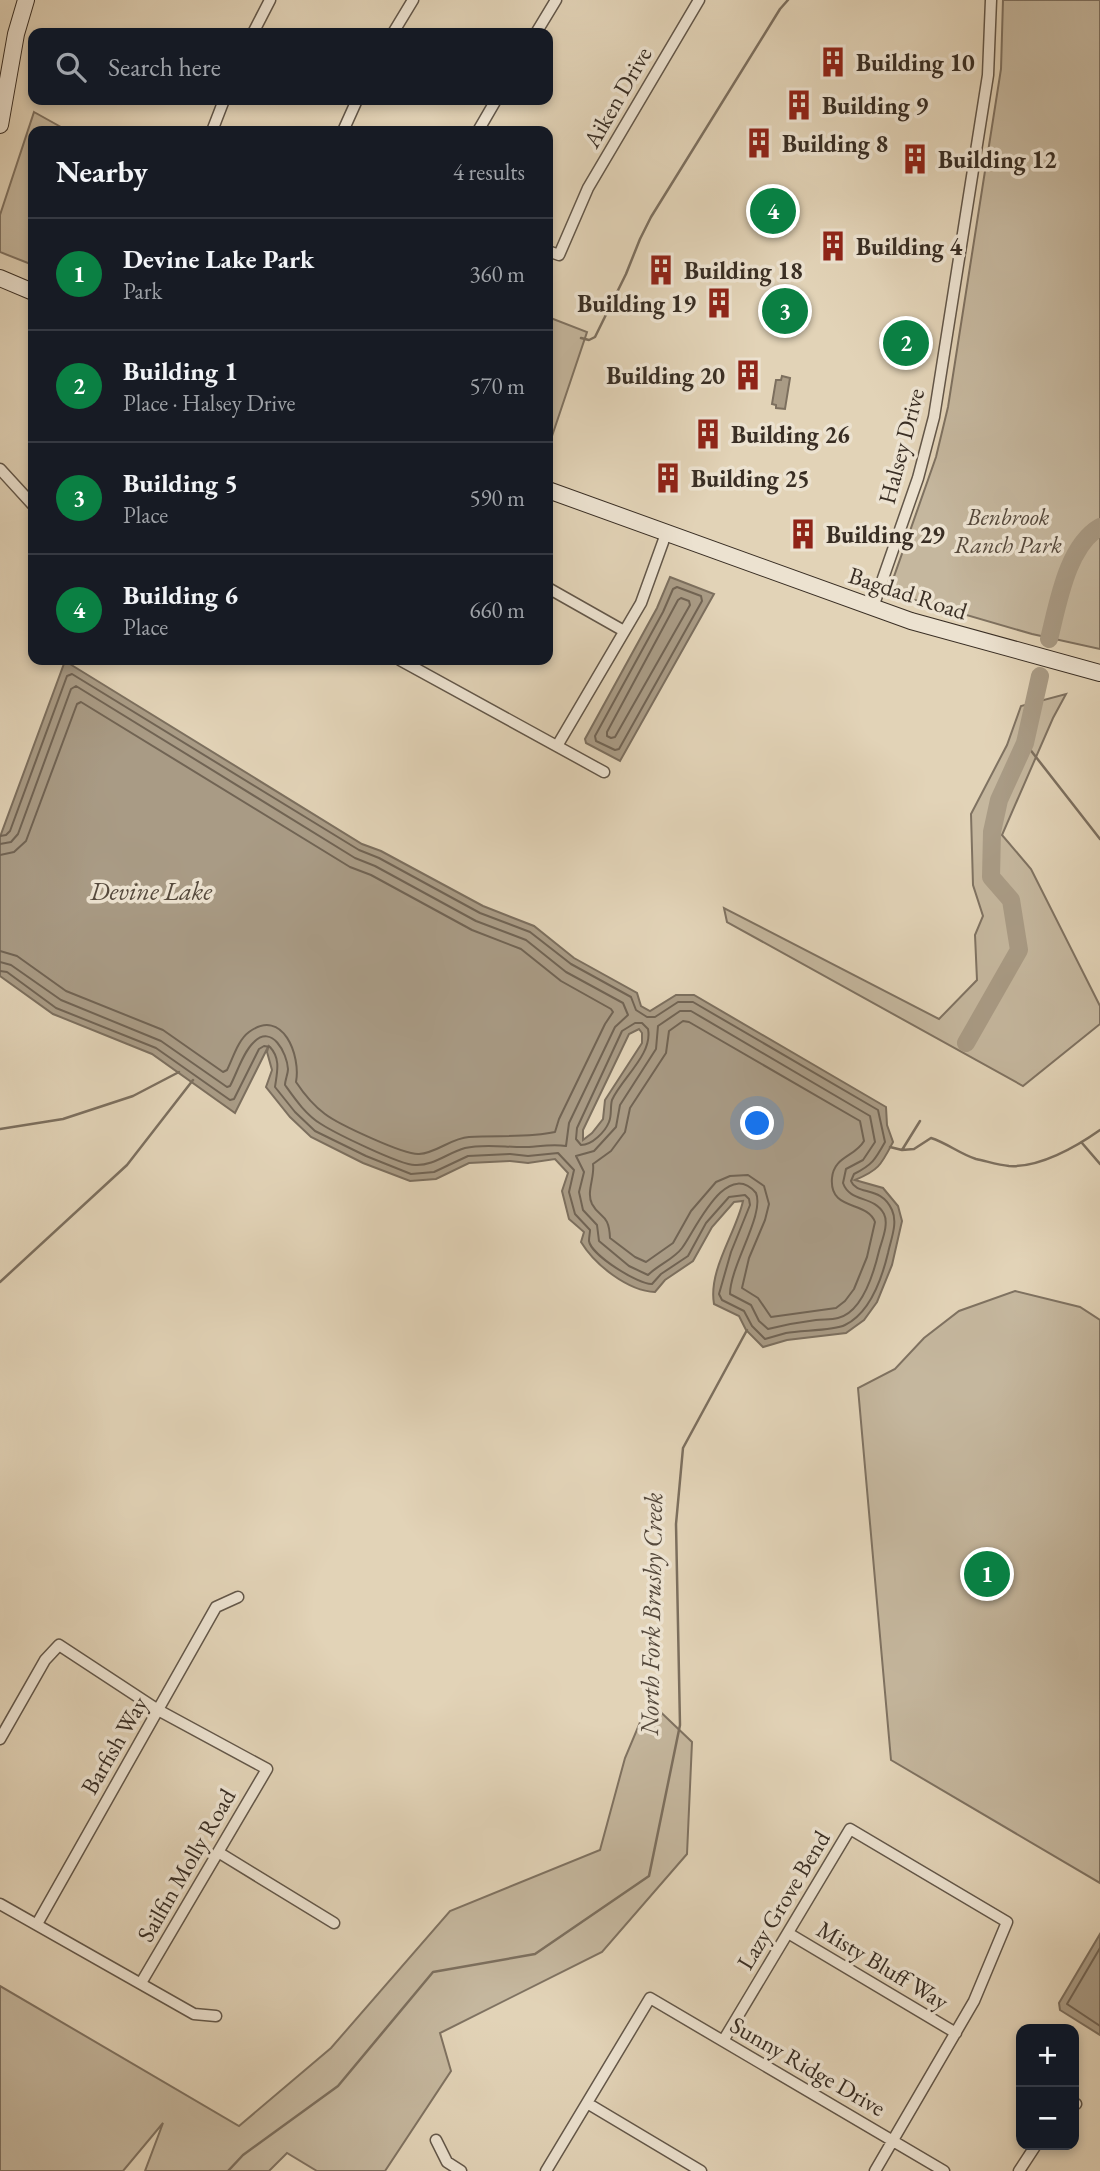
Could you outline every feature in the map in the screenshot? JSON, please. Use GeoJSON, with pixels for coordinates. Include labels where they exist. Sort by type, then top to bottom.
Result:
{"type":"FeatureCollection","features":[{"type":"Feature","properties":{"kind":"street"},"geometry":{"type":"LineString","coordinates":[[0,125],[16,34],[26,0]]}},
{"type":"Feature","properties":{"kind":"street"},"geometry":{"type":"LineString","coordinates":[[256,28],[270,0]]}},
{"type":"Feature","properties":{"kind":"street"},"geometry":{"type":"LineString","coordinates":[[396,28],[412,0]]}},
{"type":"Feature","properties":{"kind":"street"},"geometry":{"type":"LineString","coordinates":[[539,28],[556,0]]}},
{"type":"Feature","properties":{"kind":"street","name":"Aiken Drive"},"geometry":{"type":"LineString","coordinates":[[553,253],[559,255],[588,188],[699,0]]}},
{"type":"Feature","properties":{"kind":"street","name":"Halsey Drive"},"geometry":{"type":"LineString","coordinates":[[873,607],[918,478],[934,417],[988,75],[991,0]]}},
{"type":"Feature","properties":{"kind":"street"},"geometry":{"type":"LineString","coordinates":[[215,126],[222,105]]}},
{"type":"Feature","properties":{"kind":"street"},"geometry":{"type":"LineString","coordinates":[[344,126],[355,105]]}},
{"type":"Feature","properties":{"kind":"street"},"geometry":{"type":"LineString","coordinates":[[481,126],[493,105]]}},
{"type":"Feature","properties":{"kind":"street"},"geometry":{"type":"LineString","coordinates":[[0,278],[28,290]]}},
{"type":"Feature","properties":{"kind":"street"},"geometry":{"type":"LineString","coordinates":[[0,469],[28,500]]}},
{"type":"Feature","properties":{"kind":"street","name":"Bagdad Road"},"geometry":{"type":"LineString","coordinates":[[553,492],[938,629],[1100,673]]}},
{"type":"Feature","properties":{"kind":"street"},"geometry":{"type":"LineString","coordinates":[[557,746],[641,603],[667,531]]}},
{"type":"Feature","properties":{"kind":"street"},"geometry":{"type":"LineString","coordinates":[[553,591],[624,631]]}},
{"type":"Feature","properties":{"kind":"street"},"geometry":{"type":"LineString","coordinates":[[409,665],[604,772]]}},
{"type":"Feature","properties":{"kind":"street","name":"Barfish Way"},"geometry":{"type":"LineString","coordinates":[[37,1924],[216,1607],[238,1597]]}},
{"type":"Feature","properties":{"kind":"street"},"geometry":{"type":"LineString","coordinates":[[0,1739],[44,1660],[59,1645],[158,1710]]}},
{"type":"Feature","properties":{"kind":"street","name":"Sailfin Molly Road"},"geometry":{"type":"LineString","coordinates":[[141,1983],[267,1769],[158,1710]]}},
{"type":"Feature","properties":{"kind":"street","name":"Lazy Grove Bend"},"geometry":{"type":"LineString","coordinates":[[723,2041],[850,1829],[1007,1922],[974,2001],[956,2033]]}},
{"type":"Feature","properties":{"kind":"street"},"geometry":{"type":"LineString","coordinates":[[218,1852],[334,1923]]}},
{"type":"Feature","properties":{"kind":"street"},"geometry":{"type":"LineString","coordinates":[[0,1904],[194,2014],[216,2016]]}},
{"type":"Feature","properties":{"kind":"street","name":"Misty Bluff Way"},"geometry":{"type":"LineString","coordinates":[[788,1933],[956,2033]]}},
{"type":"Feature","properties":{"kind":"street","name":"Sunny Ridge Drive"},"geometry":{"type":"LineString","coordinates":[[587,2103],[650,1998],[944,2171]]}},
{"type":"Feature","properties":{"kind":"street"},"geometry":{"type":"LineString","coordinates":[[875,2171],[956,2033]]}},
{"type":"Feature","properties":{"kind":"street"},"geometry":{"type":"LineString","coordinates":[[546,2171],[587,2103],[701,2171]]}},
{"type":"Feature","properties":{"kind":"street"},"geometry":{"type":"LineString","coordinates":[[436,2140],[447,2162],[461,2171]]}},
{"type":"Feature","properties":{"kind":"street"},"geometry":{"type":"LineString","coordinates":[[1019,2171],[1032,2150]]}},
{"type":"Feature","properties":{"kind":"green space","name":"Benbrook Ranch Park"},"geometry":{"type":"Polygon","coordinates":[[[1003,0],[1100,0],[1100,649],[1032,634],[891,593],[891,585],[936,457],[948,407],[1001,69],[1003,0]]]}},
{"type":"Feature","properties":{"kind":"green space"},"geometry":{"type":"Polygon","coordinates":[[[34,112],[59,126],[29,126],[34,112]]]}},
{"type":"Feature","properties":{"kind":"green space"},"geometry":{"type":"Polygon","coordinates":[[[28,130],[28,263],[0,252],[0,215],[28,130]]]}},
{"type":"Feature","properties":{"kind":"green space"},"geometry":{"type":"Polygon","coordinates":[[[553,319],[587,332],[553,433],[553,319]]]}},
{"type":"Feature","properties":{"kind":"green space"},"geometry":{"type":"Polygon","coordinates":[[[1066,694],[1002,835],[1031,869],[1100,1006],[1100,1024],[1023,1086],[727,922],[724,908],[939,1019],[977,980],[975,935],[983,916],[973,885],[971,814],[1007,745],[1021,706],[1066,694]]]}},
{"type":"Feature","properties":{"kind":"green space"},"geometry":{"type":"Polygon","coordinates":[[[1015,1291],[1080,1307],[1100,1320],[1100,1883],[891,1760],[858,1388],[895,1369],[924,1338],[959,1311],[1015,1291]]]}},
{"type":"Feature","properties":{"kind":"green space"},"geometry":{"type":"Polygon","coordinates":[[[649,1701],[692,1742],[687,1854],[602,1952],[440,2033],[451,2071],[385,2171],[317,2171],[287,2153],[269,2171],[145,2171],[163,2123],[123,2171],[0,2171],[0,1986],[239,2126],[331,2048],[450,1911],[600,1850],[625,1758],[649,1701]]]}},
{"type":"Feature","properties":{"kind":"water"},"geometry":{"type":"Polygon","coordinates":[[[782,376],[790,378],[785,409],[776,408],[776,405],[772,404],[776,380],[781,380],[782,376]]]}},
{"type":"Feature","properties":{"kind":"water"},"geometry":{"type":"Polygon","coordinates":[[[670,577],[714,594],[620,761],[586,743],[585,739],[657,608],[670,577]]]}},
{"type":"Feature","properties":{"kind":"water","name":"Devine Lake"},"geometry":{"type":"Polygon","coordinates":[[[64,665],[71,665],[362,844],[381,851],[483,906],[534,926],[574,958],[637,993],[641,1006],[650,1011],[676,995],[694,995],[886,1107],[887,1125],[893,1142],[878,1166],[855,1180],[883,1188],[898,1206],[902,1221],[892,1265],[877,1302],[864,1320],[846,1333],[787,1340],[763,1347],[746,1330],[739,1316],[714,1304],[715,1278],[743,1201],[734,1202],[712,1227],[693,1261],[665,1280],[655,1292],[645,1291],[623,1282],[603,1268],[587,1251],[581,1242],[584,1232],[569,1219],[562,1191],[568,1173],[555,1159],[528,1163],[469,1163],[436,1179],[410,1181],[363,1163],[311,1137],[290,1117],[266,1087],[272,1070],[267,1052],[269,1045],[235,1113],[152,1054],[53,1014],[0,976],[0,837],[64,665]],[[639,1029],[629,1034],[583,1130],[583,1140],[603,1119],[605,1100],[642,1043],[639,1029]]]}},
{"type":"Feature","properties":{"kind":"water"},"geometry":{"type":"Polygon","coordinates":[[[1100,1934],[1100,2035],[1060,2010],[1059,2003],[1100,1934]]]}},
{"type":"Feature","properties":{"kind":"waterway"},"geometry":{"type":"LineString","coordinates":[[581,338],[589,340],[595,337],[651,217],[788,0]]}},
{"type":"Feature","properties":{"kind":"waterway","name":"North Fork Brushy Creek"},"geometry":{"type":"LineString","coordinates":[[1049,639],[1065,577],[1079,548],[1100,527]]}},
{"type":"Feature","properties":{"kind":"waterway","name":"North Fork Brushy Creek"},"geometry":{"type":"LineString","coordinates":[[966,1043],[1019,950],[1011,900],[991,877],[992,832],[999,800],[1025,743],[1040,676]]}},
{"type":"Feature","properties":{"kind":"waterway"},"geometry":{"type":"LineString","coordinates":[[1025,743],[1100,839]]}},
{"type":"Feature","properties":{"kind":"waterway"},"geometry":{"type":"LineString","coordinates":[[0,1129],[63,1119],[133,1096],[179,1072]]}},
{"type":"Feature","properties":{"kind":"waterway"},"geometry":{"type":"LineString","coordinates":[[0,1282],[127,1165],[193,1080]]}},
{"type":"Feature","properties":{"kind":"waterway","name":"North Fork Brushy Creek"},"geometry":{"type":"LineString","coordinates":[[890,1147],[902,1150],[920,1121]]}},
{"type":"Feature","properties":{"kind":"waterway"},"geometry":{"type":"LineString","coordinates":[[902,1150],[914,1149],[931,1138],[976,1159],[1021,1166],[1057,1155],[1100,1130]]}},
{"type":"Feature","properties":{"kind":"waterway"},"geometry":{"type":"LineString","coordinates":[[1082,1143],[1100,1164]]}},
{"type":"Feature","properties":{"kind":"waterway","name":"North Fork Brushy Creek"},"geometry":{"type":"LineString","coordinates":[[228,2171],[243,2155],[338,2086],[433,1972],[535,1954],[649,1876],[680,1725],[676,1524],[683,1448],[747,1330]]}},
{"type":"Feature","properties":{"kind":"place","name":"Building 10"},"geometry":{"type":"Point","coordinates":[833,62]}},
{"type":"Feature","properties":{"kind":"place","name":"Building 9"},"geometry":{"type":"Point","coordinates":[799,105]}},
{"type":"Feature","properties":{"kind":"place","name":"Building 8"},"geometry":{"type":"Point","coordinates":[759,143]}},
{"type":"Feature","properties":{"kind":"place","name":"Building 12"},"geometry":{"type":"Point","coordinates":[915,159]}},
{"type":"Feature","properties":{"kind":"place","name":"Building 6"},"geometry":{"type":"Point","coordinates":[773,211]}},
{"type":"Feature","properties":{"kind":"place","name":"Building 4"},"geometry":{"type":"Point","coordinates":[833,246]}},
{"type":"Feature","properties":{"kind":"place","name":"Building 18"},"geometry":{"type":"Point","coordinates":[661,270]}},
{"type":"Feature","properties":{"kind":"place","name":"Building 19"},"geometry":{"type":"Point","coordinates":[719,303]}},
{"type":"Feature","properties":{"kind":"place","name":"Building 5"},"geometry":{"type":"Point","coordinates":[785,311]}},
{"type":"Feature","properties":{"kind":"place","name":"Building 1"},"geometry":{"type":"Point","coordinates":[906,343]}},
{"type":"Feature","properties":{"kind":"place","name":"Building 20"},"geometry":{"type":"Point","coordinates":[748,375]}},
{"type":"Feature","properties":{"kind":"place","name":"Building 26"},"geometry":{"type":"Point","coordinates":[708,434]}},
{"type":"Feature","properties":{"kind":"place","name":"Building 25"},"geometry":{"type":"Point","coordinates":[668,478]}},
{"type":"Feature","properties":{"kind":"place","name":"Building 29"},"geometry":{"type":"Point","coordinates":[803,534]}},
{"type":"Feature","properties":{"kind":"place","name":"Devine Lake Park"},"geometry":{"type":"Point","coordinates":[987,1574]}}]}
